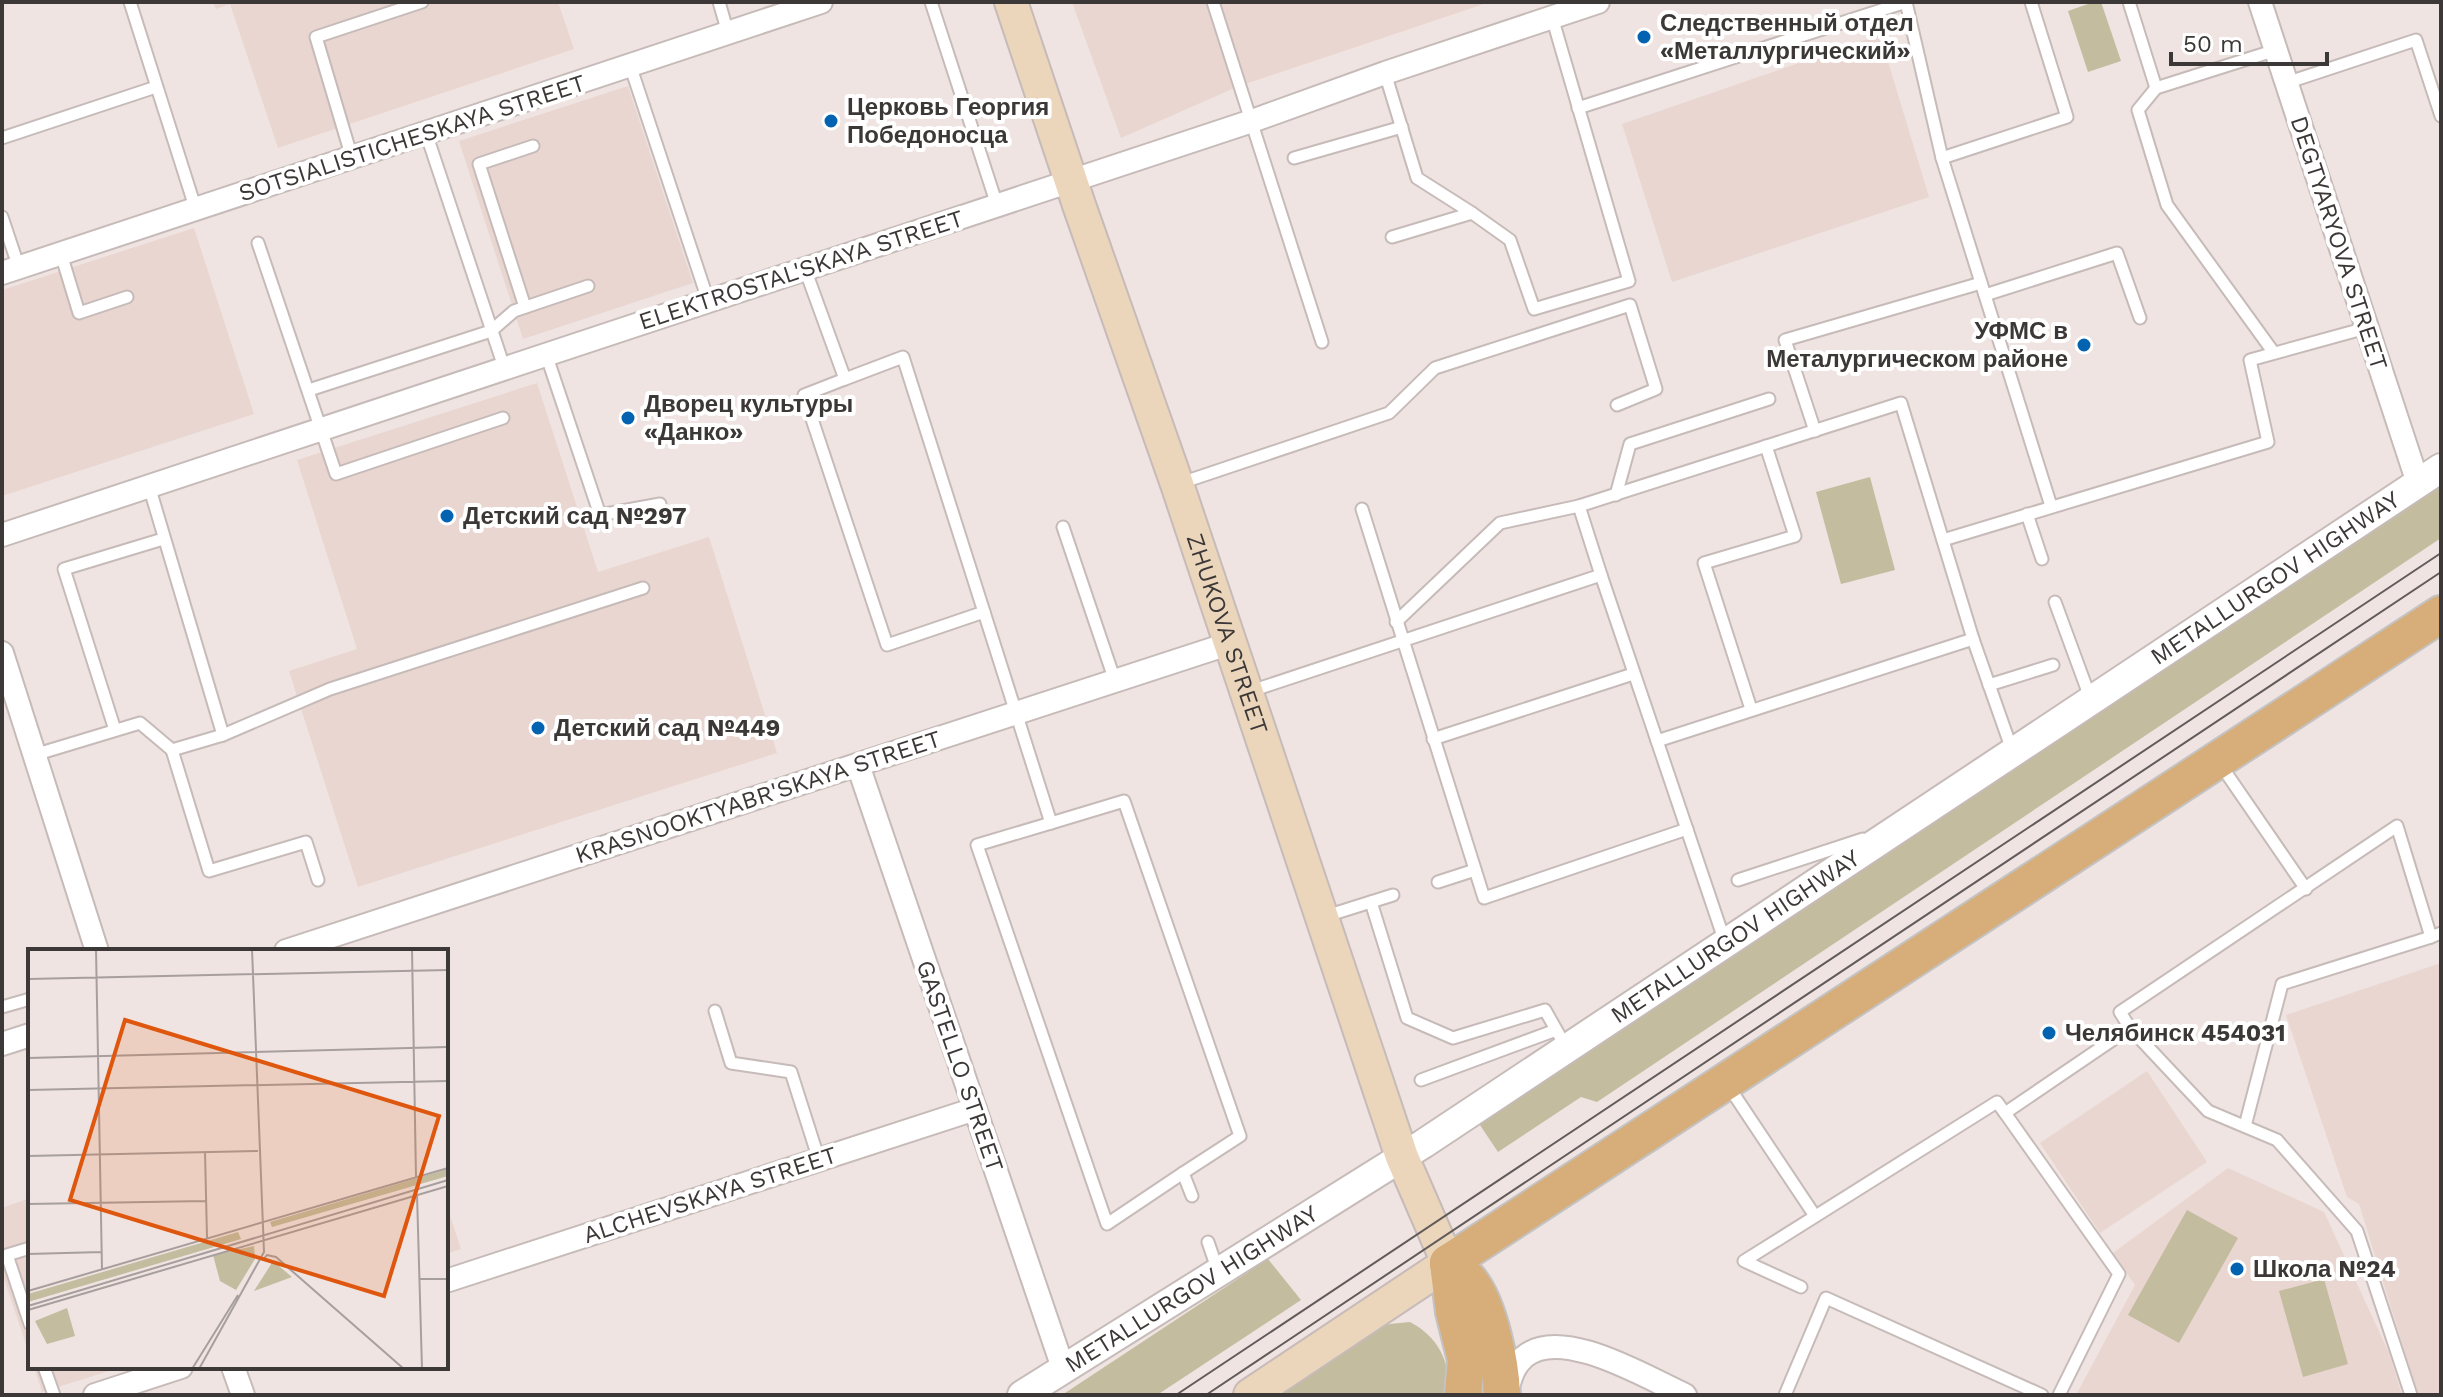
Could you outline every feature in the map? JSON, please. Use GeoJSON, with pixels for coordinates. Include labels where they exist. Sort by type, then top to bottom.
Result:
{"type":"FeatureCollection","features":[{"type":"Feature","properties":{"kind":"main road","name":"ZHUKOVA STREET"},"geometry":{"type":"LineString","coordinates":[[1011,2],[1231,643],[1402,1157],[1448,1263]]}},
{"type":"Feature","properties":{"kind":"main road"},"geometry":{"type":"LineString","coordinates":[[1250,1395],[2441,614]]}},
{"type":"Feature","properties":{"kind":"main road"},"geometry":{"type":"LineString","coordinates":[[1448,1263],[1454,1312],[1466,1360],[1463,1395]]}},
{"type":"Feature","properties":{"kind":"main road"},"geometry":{"type":"LineString","coordinates":[[1448,1263],[1469,1280],[1484,1310],[1496,1346],[1504,1395]]}},
{"type":"Feature","properties":{"kind":"street","name":"SOTSIALISTICHESKAYA STREET"},"geometry":{"type":"LineString","coordinates":[[10,271],[821,2]]}},
{"type":"Feature","properties":{"kind":"street","name":"ELEKTROSTAL'SKAYA STREET"},"geometry":{"type":"LineString","coordinates":[[2,535],[1252,121],[1598,2]]}},
{"type":"Feature","properties":{"kind":"street","name":"DEGTYARYOVA STREET"},"geometry":{"type":"LineString","coordinates":[[2260,2],[2366,328],[2430,476]]}},
{"type":"Feature","properties":{"kind":"street","name":"METALLURGOV HIGHWAY"},"geometry":{"type":"LineString","coordinates":[[1022,1395],[1402,1157],[1561,1039],[1725,943],[2430,476]]}},
{"type":"Feature","properties":{"kind":"street","name":"KRASNOOKTYABR'SKAYA STREET"},"geometry":{"type":"LineString","coordinates":[[292,949],[1231,643]]}},
{"type":"Feature","properties":{"kind":"street"},"geometry":{"type":"LineString","coordinates":[[2,653],[96,949]]}},
{"type":"Feature","properties":{"kind":"street","name":"GASTELLO STREET"},"geometry":{"type":"LineString","coordinates":[[858,765],[1063,1368]]}},
{"type":"Feature","properties":{"kind":"street"},"geometry":{"type":"LineString","coordinates":[[2,1042],[28,1036]]}},
{"type":"Feature","properties":{"kind":"street","name":"ALCHEVSKAYA STREET"},"geometry":{"type":"LineString","coordinates":[[448,1280],[975,1109]]}},
{"type":"Feature","properties":{"kind":"street"},"geometry":{"type":"LineString","coordinates":[[1504,1395],[1513,1369],[1525,1356],[1541,1347],[1564,1346],[1595,1354],[1685,1395]]}},
{"type":"Feature","properties":{"kind":"street"},"geometry":{"type":"LineString","coordinates":[[95,1395],[175,1369]]}},
{"type":"Feature","properties":{"kind":"street"},"geometry":{"type":"LineString","coordinates":[[234,1369],[243,1395]]}},
{"type":"Feature","properties":{"kind":"lane"},"geometry":{"type":"LineString","coordinates":[[130,2],[196,210]]}},
{"type":"Feature","properties":{"kind":"lane"},"geometry":{"type":"LineString","coordinates":[[352,158],[316,37],[422,2]]}},
{"type":"Feature","properties":{"kind":"lane"},"geometry":{"type":"LineString","coordinates":[[719,2],[728,33]]}},
{"type":"Feature","properties":{"kind":"lane"},"geometry":{"type":"LineString","coordinates":[[931,2],[997,205]]}},
{"type":"Feature","properties":{"kind":"lane"},"geometry":{"type":"LineString","coordinates":[[1213,2],[1322,342]]}},
{"type":"Feature","properties":{"kind":"lane"},"geometry":{"type":"LineString","coordinates":[[1578,108],[1906,2],[1942,158],[2051,506]]}},
{"type":"Feature","properties":{"kind":"lane"},"geometry":{"type":"LineString","coordinates":[[1942,158],[2067,117],[2031,2]]}},
{"type":"Feature","properties":{"kind":"lane"},"geometry":{"type":"LineString","coordinates":[[2129,2],[2156,88]]}},
{"type":"Feature","properties":{"kind":"lane"},"geometry":{"type":"LineString","coordinates":[[1385,73],[1417,178],[1510,240],[1534,309],[1629,281],[1552,17]]}},
{"type":"Feature","properties":{"kind":"lane"},"geometry":{"type":"LineString","coordinates":[[2286,83],[2416,40],[2441,116]]}},
{"type":"Feature","properties":{"kind":"lane"},"geometry":{"type":"LineString","coordinates":[[2274,353],[2167,205],[2138,110],[2156,88],[2276,50]]}},
{"type":"Feature","properties":{"kind":"lane"},"geometry":{"type":"LineString","coordinates":[[630,65],[708,300]]}},
{"type":"Feature","properties":{"kind":"lane"},"geometry":{"type":"LineString","coordinates":[[2,138],[156,87]]}},
{"type":"Feature","properties":{"kind":"lane"},"geometry":{"type":"LineString","coordinates":[[1294,158],[1402,127]]}},
{"type":"Feature","properties":{"kind":"lane"},"geometry":{"type":"LineString","coordinates":[[426,133],[504,367]]}},
{"type":"Feature","properties":{"kind":"lane"},"geometry":{"type":"LineString","coordinates":[[525,307],[479,164],[533,146]]}},
{"type":"Feature","properties":{"kind":"lane"},"geometry":{"type":"LineString","coordinates":[[1392,237],[1472,213]]}},
{"type":"Feature","properties":{"kind":"lane"},"geometry":{"type":"LineString","coordinates":[[2,217],[10,271]]}},
{"type":"Feature","properties":{"kind":"lane"},"geometry":{"type":"LineString","coordinates":[[258,243],[336,474],[503,418]]}},
{"type":"Feature","properties":{"kind":"lane"},"geometry":{"type":"LineString","coordinates":[[1985,295],[2117,253],[2140,318]]}},
{"type":"Feature","properties":{"kind":"lane"},"geometry":{"type":"LineString","coordinates":[[61,254],[79,313],[127,297]]}},
{"type":"Feature","properties":{"kind":"lane"},"geometry":{"type":"LineString","coordinates":[[805,269],[845,379]]}},
{"type":"Feature","properties":{"kind":"lane"},"geometry":{"type":"LineString","coordinates":[[1815,431],[1785,340],[1981,283]]}},
{"type":"Feature","properties":{"kind":"lane"},"geometry":{"type":"LineString","coordinates":[[309,390],[491,331],[514,311],[588,286]]}},
{"type":"Feature","properties":{"kind":"lane"},"geometry":{"type":"LineString","coordinates":[[1177,484],[1389,413],[1435,368],[1630,305],[1656,389],[1617,405]]}},
{"type":"Feature","properties":{"kind":"lane"},"geometry":{"type":"LineString","coordinates":[[1943,540],[2268,442],[2250,360],[2366,328]]}},
{"type":"Feature","properties":{"kind":"lane"},"geometry":{"type":"LineString","coordinates":[[546,353],[600,515],[660,504]]}},
{"type":"Feature","properties":{"kind":"lane"},"geometry":{"type":"LineString","coordinates":[[984,612],[887,645],[804,395],[903,357],[984,612],[1016,713],[1051,823]]}},
{"type":"Feature","properties":{"kind":"lane"},"geometry":{"type":"LineString","coordinates":[[1616,495],[1630,444],[1769,399]]}},
{"type":"Feature","properties":{"kind":"lane"},"geometry":{"type":"LineString","coordinates":[[1396,622],[1500,523],[1616,495],[1901,403],[1973,639],[2013,752]]}},
{"type":"Feature","properties":{"kind":"lane"},"geometry":{"type":"LineString","coordinates":[[1751,709],[1704,563],[1795,536],[1766,446]]}},
{"type":"Feature","properties":{"kind":"lane"},"geometry":{"type":"LineString","coordinates":[[149,486],[223,735]]}},
{"type":"Feature","properties":{"kind":"lane"},"geometry":{"type":"LineString","coordinates":[[1579,506],[1725,943]]}},
{"type":"Feature","properties":{"kind":"lane"},"geometry":{"type":"LineString","coordinates":[[1362,509],[1484,898],[1687,829]]}},
{"type":"Feature","properties":{"kind":"lane"},"geometry":{"type":"LineString","coordinates":[[2027,514],[2042,559]]}},
{"type":"Feature","properties":{"kind":"lane"},"geometry":{"type":"LineString","coordinates":[[1063,527],[1115,681]]}},
{"type":"Feature","properties":{"kind":"lane"},"geometry":{"type":"LineString","coordinates":[[115,730],[64,569],[163,539]]}},
{"type":"Feature","properties":{"kind":"lane"},"geometry":{"type":"LineString","coordinates":[[1247,692],[1601,575]]}},
{"type":"Feature","properties":{"kind":"lane"},"geometry":{"type":"LineString","coordinates":[[172,750],[223,735],[330,689],[643,588]]}},
{"type":"Feature","properties":{"kind":"lane"},"geometry":{"type":"LineString","coordinates":[[2055,602],[2091,700]]}},
{"type":"Feature","properties":{"kind":"lane"},"geometry":{"type":"LineString","coordinates":[[1657,741],[1973,639]]}},
{"type":"Feature","properties":{"kind":"lane"},"geometry":{"type":"LineString","coordinates":[[1989,685],[2053,665]]}},
{"type":"Feature","properties":{"kind":"lane"},"geometry":{"type":"LineString","coordinates":[[1433,739],[1633,674]]}},
{"type":"Feature","properties":{"kind":"lane"},"geometry":{"type":"LineString","coordinates":[[33,755],[140,723],[172,750],[209,871],[306,842],[318,880]]}},
{"type":"Feature","properties":{"kind":"lane"},"geometry":{"type":"LineString","coordinates":[[2218,760],[2306,889]]}},
{"type":"Feature","properties":{"kind":"lane"},"geometry":{"type":"LineString","coordinates":[[1124,801],[1240,1136],[1183,1173],[1107,1224],[977,845],[1124,801]]}},
{"type":"Feature","properties":{"kind":"lane"},"geometry":{"type":"LineString","coordinates":[[2245,1126],[2282,984],[2436,935],[2397,826],[2120,1012],[2130,1028],[2208,1111],[2277,1140],[2357,1231],[2411,1395]]}},
{"type":"Feature","properties":{"kind":"lane"},"geometry":{"type":"LineString","coordinates":[[1738,880],[1899,827]]}},
{"type":"Feature","properties":{"kind":"lane"},"geometry":{"type":"LineString","coordinates":[[1438,882],[1475,870]]}},
{"type":"Feature","properties":{"kind":"lane"},"geometry":{"type":"LineString","coordinates":[[1322,917],[1393,895]]}},
{"type":"Feature","properties":{"kind":"lane"},"geometry":{"type":"LineString","coordinates":[[1371,902],[1407,1018],[1453,1038],[1545,1010],[1561,1039],[1421,1080]]}},
{"type":"Feature","properties":{"kind":"lane"},"geometry":{"type":"LineString","coordinates":[[2,1007],[28,1000]]}},
{"type":"Feature","properties":{"kind":"lane"},"geometry":{"type":"LineString","coordinates":[[715,1011],[731,1063],[791,1072],[819,1160]]}},
{"type":"Feature","properties":{"kind":"lane"},"geometry":{"type":"LineString","coordinates":[[2005,1113],[2130,1028]]}},
{"type":"Feature","properties":{"kind":"lane"},"geometry":{"type":"LineString","coordinates":[[1725,1082],[1815,1216]]}},
{"type":"Feature","properties":{"kind":"lane"},"geometry":{"type":"LineString","coordinates":[[1801,1287],[1744,1261],[1997,1102],[2119,1274],[2059,1395]]}},
{"type":"Feature","properties":{"kind":"lane"},"geometry":{"type":"LineString","coordinates":[[1183,1173],[1192,1196]]}},
{"type":"Feature","properties":{"kind":"lane"},"geometry":{"type":"LineString","coordinates":[[1208,1242],[1218,1272]]}},
{"type":"Feature","properties":{"kind":"lane"},"geometry":{"type":"LineString","coordinates":[[28,1249],[7,1255],[28,1318]]}},
{"type":"Feature","properties":{"kind":"lane"},"geometry":{"type":"LineString","coordinates":[[1785,1395],[1826,1298],[2042,1395]]}},
{"type":"Feature","properties":{"kind":"lane"},"geometry":{"type":"LineString","coordinates":[[45,1369],[54,1395]]}},
{"type":"Feature","properties":{"kind":"shaded area"},"geometry":{"type":"Polygon","coordinates":[[[213,2],[558,2],[574,49],[278,148],[230,4],[216,9],[213,2]]]}},
{"type":"Feature","properties":{"kind":"shaded area"},"geometry":{"type":"Polygon","coordinates":[[[1072,2],[1490,2],[1239,86],[1121,138],[1072,2]]]}},
{"type":"Feature","properties":{"kind":"shaded area"},"geometry":{"type":"Polygon","coordinates":[[[2101,2],[2121,61],[2088,72],[2068,11],[2101,2]]]}},
{"type":"Feature","properties":{"kind":"shaded area"},"geometry":{"type":"Polygon","coordinates":[[[1880,35],[1929,197],[1672,282],[1622,124],[1880,35]]]}},
{"type":"Feature","properties":{"kind":"shaded area"},"geometry":{"type":"Polygon","coordinates":[[[628,86],[693,283],[523,339],[459,141],[628,86]]]}},
{"type":"Feature","properties":{"kind":"shaded area"},"geometry":{"type":"Polygon","coordinates":[[[194,228],[254,414],[2,496],[2,290],[194,228]]]}},
{"type":"Feature","properties":{"kind":"shaded area","name":"Детский сад №449"},"geometry":{"type":"Polygon","coordinates":[[[537,383],[598,572],[709,537],[777,753],[358,887],[289,671],[357,649],[297,460],[537,383]]]}},
{"type":"Feature","properties":{"kind":"shaded area"},"geometry":{"type":"Polygon","coordinates":[[[2441,474],[2441,538],[1597,1102],[1581,1097],[1498,1152],[1476,1119],[2441,474]]]}},
{"type":"Feature","properties":{"kind":"shaded area"},"geometry":{"type":"Polygon","coordinates":[[[1870,477],[1895,570],[1841,584],[1816,492],[1870,477]]]}},
{"type":"Feature","properties":{"kind":"shaded area"},"geometry":{"type":"Polygon","coordinates":[[[2441,963],[2441,1395],[2418,1395],[2359,1204],[2347,1197],[2286,1015],[2441,963]]]}},
{"type":"Feature","properties":{"kind":"shaded area"},"geometry":{"type":"Polygon","coordinates":[[[2147,1071],[2207,1162],[2100,1233],[2040,1143],[2147,1071]]]}},
{"type":"Feature","properties":{"kind":"shaded area","name":"Школа №24"},"geometry":{"type":"Polygon","coordinates":[[[2228,1168],[2324,1212],[2389,1353],[2402,1395],[2076,1395],[2135,1285],[2113,1253],[2228,1168]]]}},
{"type":"Feature","properties":{"kind":"shaded area"},"geometry":{"type":"Polygon","coordinates":[[[28,1199],[28,1350],[2,1273],[2,1208],[28,1199]]]}},
{"type":"Feature","properties":{"kind":"shaded area"},"geometry":{"type":"Polygon","coordinates":[[[448,1209],[461,1249],[448,1253],[448,1209]]]}},
{"type":"Feature","properties":{"kind":"shaded area"},"geometry":{"type":"Polygon","coordinates":[[[2187,1210],[2238,1238],[2179,1343],[2128,1315],[2187,1210]]]}},
{"type":"Feature","properties":{"kind":"shaded area"},"geometry":{"type":"Polygon","coordinates":[[[1268,1259],[1301,1300],[1157,1395],[1062,1395],[1268,1259]]]}},
{"type":"Feature","properties":{"kind":"shaded area"},"geometry":{"type":"Polygon","coordinates":[[[2324,1279],[2348,1364],[2303,1377],[2279,1291],[2324,1279]]]}},
{"type":"Feature","properties":{"kind":"shaded area"},"geometry":{"type":"Polygon","coordinates":[[[1410,1322],[1429,1336],[1441,1352],[1448,1372],[1449,1395],[1269,1395],[1364,1331],[1410,1322]]]}},
{"type":"Feature","properties":{"kind":"shaded area"},"geometry":{"type":"Polygon","coordinates":[[[35,1369],[116,1369],[42,1392],[35,1369]]]}},
{"type":"Feature","properties":{"kind":"tram line"},"geometry":{"type":"LineString","coordinates":[[1176,1395],[2441,553]]}},
{"type":"Feature","properties":{"kind":"tram line"},"geometry":{"type":"LineString","coordinates":[[1206,1395],[2441,572]]}},
{"type":"Feature","properties":{"kind":"place","name":"Следственный отдел «Металлургический»"},"geometry":{"type":"Point","coordinates":[1644,37]}},
{"type":"Feature","properties":{"kind":"place","name":"Церковь Георгия Победоносца"},"geometry":{"type":"Point","coordinates":[831,121]}},
{"type":"Feature","properties":{"kind":"place","name":"УФМС в Металургическом районе"},"geometry":{"type":"Point","coordinates":[2084,345]}},
{"type":"Feature","properties":{"kind":"place","name":"Дворец культуры «Данко»"},"geometry":{"type":"Point","coordinates":[628,418]}},
{"type":"Feature","properties":{"kind":"place","name":"Детский сад №297"},"geometry":{"type":"Point","coordinates":[447,516]}},
{"type":"Feature","properties":{"kind":"place","name":"Детский сад №449"},"geometry":{"type":"Point","coordinates":[538,728]}},
{"type":"Feature","properties":{"kind":"place","name":"Челябинск 454031"},"geometry":{"type":"Point","coordinates":[2049,1033]}},
{"type":"Feature","properties":{"kind":"place","name":"Школа №24"},"geometry":{"type":"Point","coordinates":[2237,1269]}}]}
